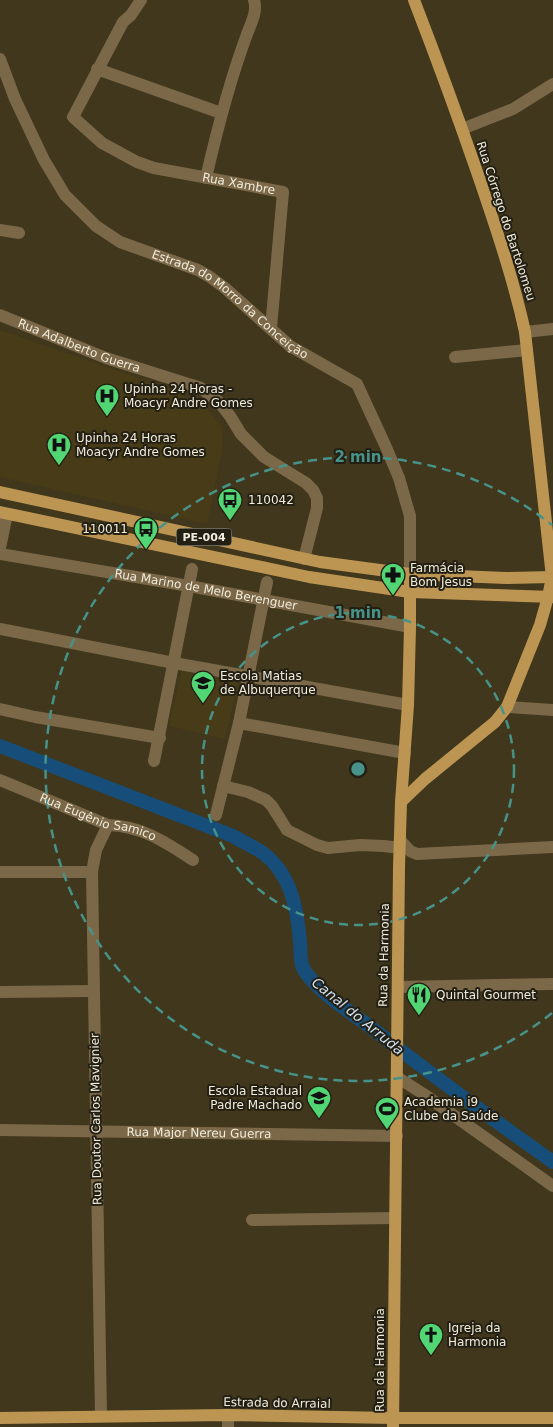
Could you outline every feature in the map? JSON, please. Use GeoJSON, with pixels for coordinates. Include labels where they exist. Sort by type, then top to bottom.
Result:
{"type":"FeatureCollection","features":[{"type":"Feature","properties":{"kind":"main road","name":"Rua Córrego do Bartolomeu"},"geometry":{"type":"LineString","coordinates":[[414,0],[462,129],[504,251],[525,332],[552,577],[550,597],[508,707]]}},
{"type":"Feature","properties":{"kind":"main road","name":"PE-004"},"geometry":{"type":"LineString","coordinates":[[0,492],[320,562],[410,574],[506,578],[552,577]]}},
{"type":"Feature","properties":{"kind":"main road","name":"PE-004"},"geometry":{"type":"LineString","coordinates":[[4,513],[309,577],[410,592],[550,597]]}},
{"type":"Feature","properties":{"kind":"main road","name":"Rua da Harmonia"},"geometry":{"type":"LineString","coordinates":[[393,1423],[399,867],[401,802],[408,705],[410,574]]}},
{"type":"Feature","properties":{"kind":"main road"},"geometry":{"type":"LineString","coordinates":[[401,802],[425,779],[495,722],[508,707]]}},
{"type":"Feature","properties":{"kind":"main road","name":"Estrada do Arraial"},"geometry":{"type":"LineString","coordinates":[[7,1421],[101,1416],[228,1421],[393,1423],[553,1418]]}},
{"type":"Feature","properties":{"kind":"street"},"geometry":{"type":"LineString","coordinates":[[140,0],[131,15],[123,22],[97,69],[221,113]]}},
{"type":"Feature","properties":{"kind":"street"},"geometry":{"type":"LineString","coordinates":[[206,178],[221,113],[233,72],[255,11],[254,0]]}},
{"type":"Feature","properties":{"kind":"street","name":"Estrada do Morro da Conceição"},"geometry":{"type":"LineString","coordinates":[[0,59],[15,99],[44,160],[66,195],[96,226],[120,242],[198,270],[210,277],[290,346],[358,384],[399,478],[410,516],[410,574]]}},
{"type":"Feature","properties":{"kind":"street","name":"Rua Xambre"},"geometry":{"type":"LineString","coordinates":[[97,69],[74,117],[102,143],[137,162],[154,168],[283,192],[271,328]]}},
{"type":"Feature","properties":{"kind":"street"},"geometry":{"type":"LineString","coordinates":[[462,129],[513,109],[553,84]]}},
{"type":"Feature","properties":{"kind":"street"},"geometry":{"type":"LineString","coordinates":[[0,230],[20,233]]}},
{"type":"Feature","properties":{"kind":"street","name":"Rua Adalberto Guerra"},"geometry":{"type":"LineString","coordinates":[[0,315],[106,358],[201,388],[210,394],[230,416],[241,434],[264,457],[306,483],[313,490],[317,498],[317,508],[304,559]]}},
{"type":"Feature","properties":{"kind":"street"},"geometry":{"type":"LineString","coordinates":[[525,332],[553,329]]}},
{"type":"Feature","properties":{"kind":"street"},"geometry":{"type":"LineString","coordinates":[[455,356],[527,350]]}},
{"type":"Feature","properties":{"kind":"street"},"geometry":{"type":"LineString","coordinates":[[0,548],[4,513]]}},
{"type":"Feature","properties":{"kind":"street","name":"Rua Marino de Melo Berenguer"},"geometry":{"type":"LineString","coordinates":[[0,554],[189,586],[410,627]]}},
{"type":"Feature","properties":{"kind":"street"},"geometry":{"type":"LineString","coordinates":[[154,761],[192,569]]}},
{"type":"Feature","properties":{"kind":"street"},"geometry":{"type":"LineString","coordinates":[[216,815],[238,723],[267,582]]}},
{"type":"Feature","properties":{"kind":"street"},"geometry":{"type":"LineString","coordinates":[[0,629],[174,663],[408,705]]}},
{"type":"Feature","properties":{"kind":"street"},"geometry":{"type":"LineString","coordinates":[[508,707],[553,710]]}},
{"type":"Feature","properties":{"kind":"street"},"geometry":{"type":"LineString","coordinates":[[0,709],[160,738]]}},
{"type":"Feature","properties":{"kind":"street"},"geometry":{"type":"LineString","coordinates":[[238,723],[405,754]]}},
{"type":"Feature","properties":{"kind":"street","name":"Rua Eugênio Samico"},"geometry":{"type":"LineString","coordinates":[[0,780],[108,826],[123,826],[139,830],[193,860]]}},
{"type":"Feature","properties":{"kind":"street"},"geometry":{"type":"LineString","coordinates":[[223,786],[248,792],[266,800],[287,830],[317,845],[328,848],[400,844],[410,852],[418,854]]}},
{"type":"Feature","properties":{"kind":"street","name":"Rua Doutor Carlos Mavignier"},"geometry":{"type":"LineString","coordinates":[[101,1416],[92,872],[96,850],[108,826]]}},
{"type":"Feature","properties":{"kind":"street"},"geometry":{"type":"LineString","coordinates":[[399,867],[409,857],[418,854],[553,847]]}},
{"type":"Feature","properties":{"kind":"street"},"geometry":{"type":"LineString","coordinates":[[0,872],[92,872]]}},
{"type":"Feature","properties":{"kind":"street"},"geometry":{"type":"LineString","coordinates":[[398,986],[553,984]]}},
{"type":"Feature","properties":{"kind":"street"},"geometry":{"type":"LineString","coordinates":[[0,992],[93,991]]}},
{"type":"Feature","properties":{"kind":"street"},"geometry":{"type":"LineString","coordinates":[[397,1077],[553,1186]]}},
{"type":"Feature","properties":{"kind":"street","name":"Rua Major Nereu Guerra"},"geometry":{"type":"LineString","coordinates":[[0,1130],[397,1136]]}},
{"type":"Feature","properties":{"kind":"street"},"geometry":{"type":"LineString","coordinates":[[252,1220],[394,1218]]}},
{"type":"Feature","properties":{"kind":"shaded area","name":"Upinha 24 Horas - Moacyr Andre Gomes"},"geometry":{"type":"Polygon","coordinates":[[[0,330],[165,387],[206,406],[222,427],[222,452],[207,524],[0,477],[0,330]]]}},
{"type":"Feature","properties":{"kind":"shaded area","name":"Escola Matias de Albuquerque"},"geometry":{"type":"Polygon","coordinates":[[[182,670],[238,683],[225,739],[169,726],[182,670]]]}},
{"type":"Feature","properties":{"kind":"waterway","name":"Canal do Arruda"},"geometry":{"type":"LineString","coordinates":[[0,746],[233,836],[263,853],[273,861],[286,881],[291,893],[297,916],[302,966],[313,981],[338,1003],[462,1097],[553,1162]]}},
{"type":"Feature","properties":{"kind":"place","name":"Upinha 24 Horas - Moacyr Andre Gomes"},"geometry":{"type":"Point","coordinates":[107,417]}},
{"type":"Feature","properties":{"kind":"place","name":"Upinha 24 Horas Moacyr Andre Gomes"},"geometry":{"type":"Point","coordinates":[59,466]}},
{"type":"Feature","properties":{"kind":"place","name":"110042"},"geometry":{"type":"Point","coordinates":[230,521]}},
{"type":"Feature","properties":{"kind":"place","name":"110011"},"geometry":{"type":"Point","coordinates":[146,550]}},
{"type":"Feature","properties":{"kind":"place","name":"Farmácia Bom Jesus"},"geometry":{"type":"Point","coordinates":[393,596]}},
{"type":"Feature","properties":{"kind":"place","name":"Escola Matias de Albuquerque"},"geometry":{"type":"Point","coordinates":[203,704]}},
{"type":"Feature","properties":{"kind":"place","name":"Quintal Gourmet"},"geometry":{"type":"Point","coordinates":[419,1016]}},
{"type":"Feature","properties":{"kind":"place","name":"Escola Estadual Padre Machado"},"geometry":{"type":"Point","coordinates":[319,1119]}},
{"type":"Feature","properties":{"kind":"place","name":"Academia i9 Clube da Saúde"},"geometry":{"type":"Point","coordinates":[387,1130]}},
{"type":"Feature","properties":{"kind":"place","name":"Igreja da Harmonia"},"geometry":{"type":"Point","coordinates":[431,1356]}}]}
